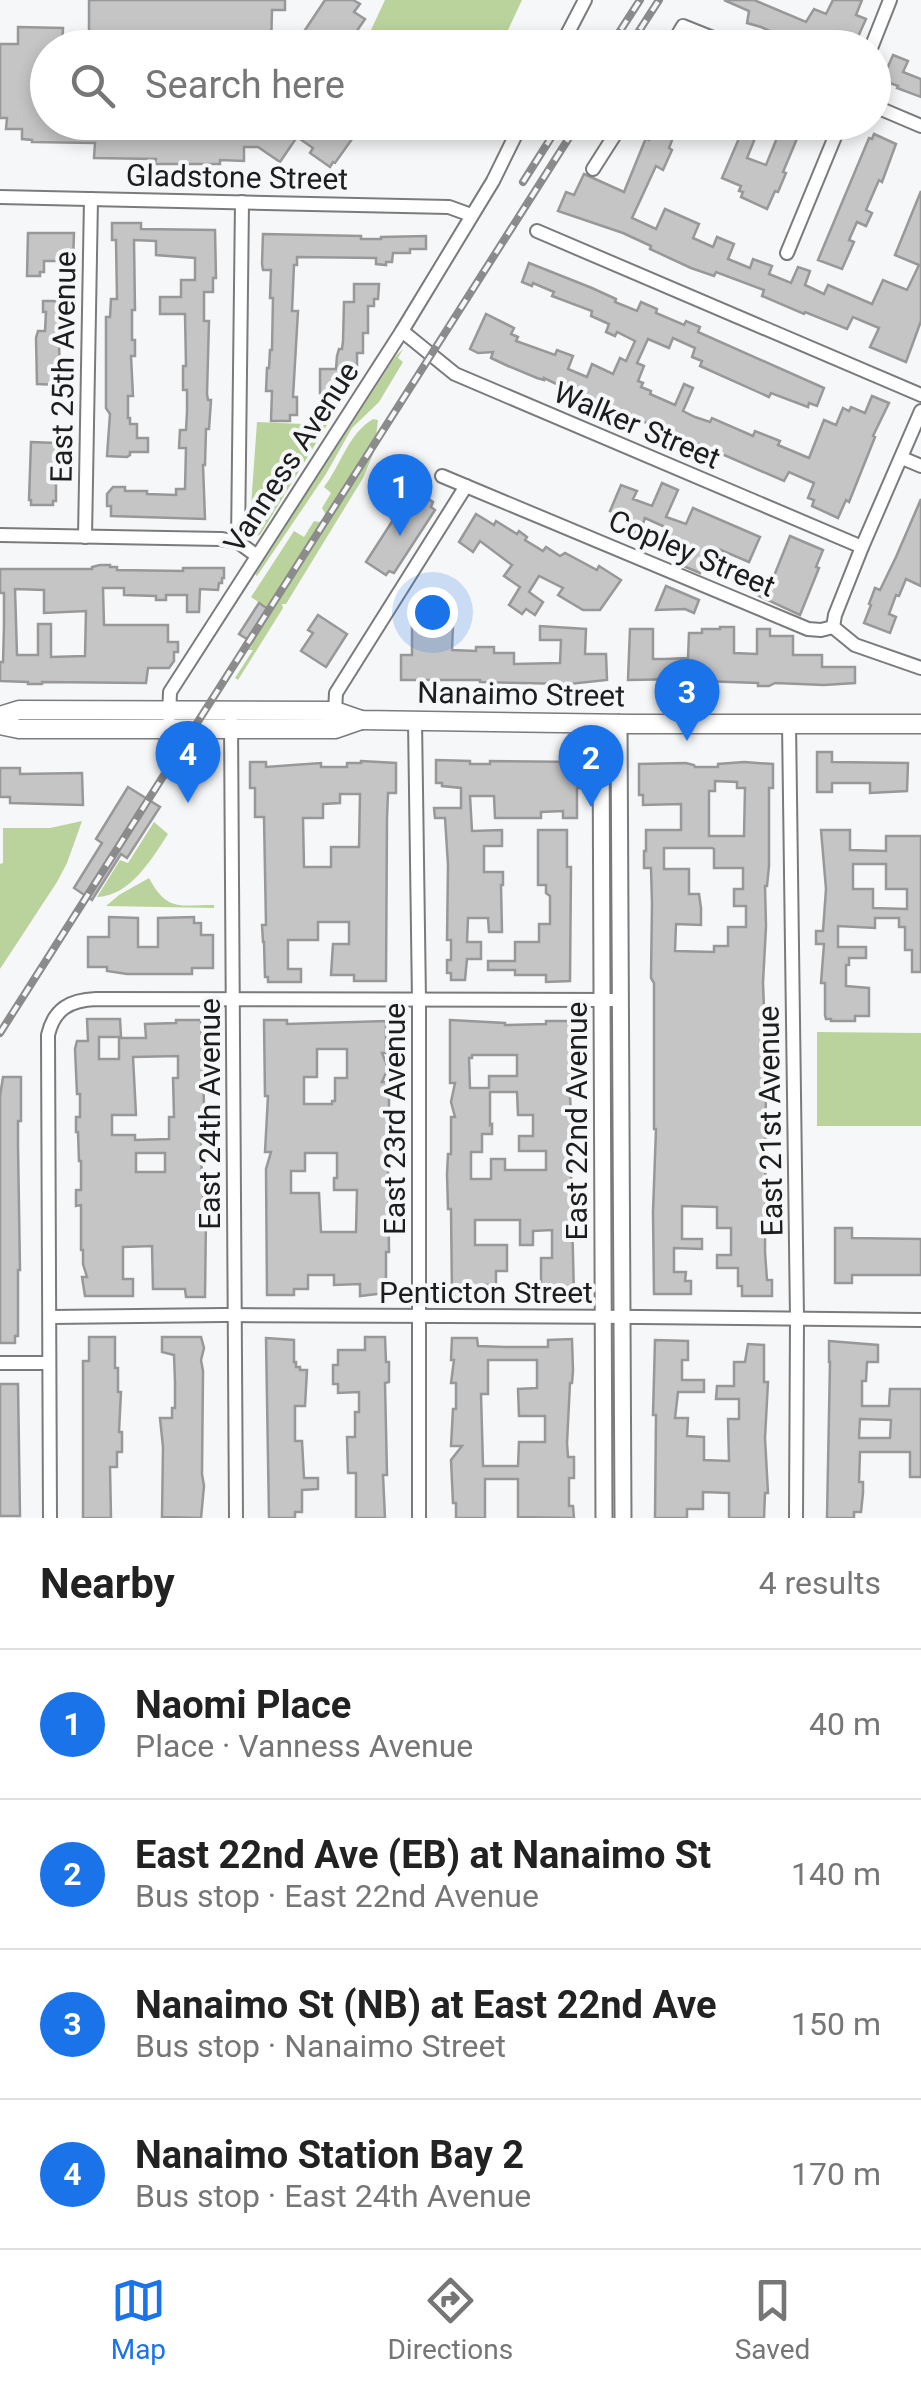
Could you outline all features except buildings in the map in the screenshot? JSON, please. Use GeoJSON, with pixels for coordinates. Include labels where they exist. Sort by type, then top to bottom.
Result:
{"type":"FeatureCollection","features":[{"type":"Feature","properties":{"kind":"main road","name":"Nanaimo Street"},"geometry":{"type":"LineString","coordinates":[[0,716],[19,710],[336,711],[361,720]]}},
{"type":"Feature","properties":{"kind":"main road","name":"Nanaimo Street"},"geometry":{"type":"LineString","coordinates":[[0,725],[19,730],[231,730],[335,729],[361,720],[921,724]]}},
{"type":"Feature","properties":{"kind":"street"},"geometry":{"type":"LineString","coordinates":[[569,30],[585,0]]}},
{"type":"Feature","properties":{"kind":"street"},"geometry":{"type":"LineString","coordinates":[[878,30],[890,0]]}},
{"type":"Feature","properties":{"kind":"street"},"geometry":{"type":"LineString","coordinates":[[891,113],[921,126]]}},
{"type":"Feature","properties":{"kind":"street","name":"Vanness Avenue"},"geometry":{"type":"LineString","coordinates":[[169,729],[170,692],[402,331],[493,181],[513,140]]}},
{"type":"Feature","properties":{"kind":"street"},"geometry":{"type":"LineString","coordinates":[[594,169],[612,140]]}},
{"type":"Feature","properties":{"kind":"street"},"geometry":{"type":"LineString","coordinates":[[787,253],[834,140]]}},
{"type":"Feature","properties":{"kind":"street","name":"Gladstone Street"},"geometry":{"type":"LineString","coordinates":[[0,197],[449,207],[471,215]]}},
{"type":"Feature","properties":{"kind":"street","name":"East 25th Avenue"},"geometry":{"type":"LineString","coordinates":[[85,536],[91,199]]}},
{"type":"Feature","properties":{"kind":"street"},"geometry":{"type":"LineString","coordinates":[[238,542],[242,202]]}},
{"type":"Feature","properties":{"kind":"street"},"geometry":{"type":"LineString","coordinates":[[537,231],[921,395]]}},
{"type":"Feature","properties":{"kind":"street","name":"Walker Street"},"geometry":{"type":"LineString","coordinates":[[402,331],[455,374],[862,547]]}},
{"type":"Feature","properties":{"kind":"street"},"geometry":{"type":"LineString","coordinates":[[833,627],[862,547],[921,412]]}},
{"type":"Feature","properties":{"kind":"street"},"geometry":{"type":"LineString","coordinates":[[902,458],[921,466]]}},
{"type":"Feature","properties":{"kind":"street","name":"Copley Street"},"geometry":{"type":"LineString","coordinates":[[442,476],[808,629],[833,627],[855,646],[921,668]]}},
{"type":"Feature","properties":{"kind":"street"},"geometry":{"type":"LineString","coordinates":[[336,711],[336,693],[466,486]]}},
{"type":"Feature","properties":{"kind":"street"},"geometry":{"type":"LineString","coordinates":[[0,535],[222,539],[238,542],[257,556]]}},
{"type":"Feature","properties":{"kind":"street","name":"East 24th Avenue"},"geometry":{"type":"LineString","coordinates":[[231,710],[236,1518]]}},
{"type":"Feature","properties":{"kind":"street","name":"East 23rd Avenue"},"geometry":{"type":"LineString","coordinates":[[414,720],[419,1518]]}},
{"type":"Feature","properties":{"kind":"street","name":"East 22nd Avenue"},"geometry":{"type":"LineString","coordinates":[[610,723],[612,1000],[622,1316],[622,1518]]}},
{"type":"Feature","properties":{"kind":"street","name":"East 21st Avenue"},"geometry":{"type":"LineString","coordinates":[[789,723],[796,1518]]}},
{"type":"Feature","properties":{"kind":"street"},"geometry":{"type":"LineString","coordinates":[[50,1518],[48,1035],[60,1009],[81,1000],[612,1000]]}},
{"type":"Feature","properties":{"kind":"street","name":"East 22nd Avenue"},"geometry":{"type":"LineString","coordinates":[[604,1518],[612,1000]]}},
{"type":"Feature","properties":{"kind":"street","name":"Penticton Street"},"geometry":{"type":"LineString","coordinates":[[51,1317],[921,1320]]}},
{"type":"Feature","properties":{"kind":"street"},"geometry":{"type":"LineString","coordinates":[[0,1363],[49,1363]]}},
{"type":"Feature","properties":{"kind":"green space"},"geometry":{"type":"Polygon","coordinates":[[[385,0],[522,0],[508,30],[371,30],[385,0]]]}},
{"type":"Feature","properties":{"kind":"green space"},"geometry":{"type":"Polygon","coordinates":[[[403,349],[398,358],[403,362],[379,402],[352,428],[257,576],[255,574],[403,349]]]}},
{"type":"Feature","properties":{"kind":"green space"},"geometry":{"type":"Polygon","coordinates":[[[373,419],[378,420],[374,452],[363,478],[238,680],[235,678],[253,650],[248,650],[271,611],[251,597],[294,531],[304,537],[314,521],[324,519],[322,508],[331,493],[324,487],[351,441],[373,419]]]}},
{"type":"Feature","properties":{"kind":"green space"},"geometry":{"type":"Polygon","coordinates":[[[257,422],[327,425],[260,535],[253,537],[249,534],[257,422]]]}},
{"type":"Feature","properties":{"kind":"green space"},"geometry":{"type":"Polygon","coordinates":[[[82,821],[57,882],[0,969],[3,828],[50,828],[82,821]]]}},
{"type":"Feature","properties":{"kind":"green space"},"geometry":{"type":"Polygon","coordinates":[[[154,822],[168,834],[147,865],[120,890],[97,897],[120,860],[128,863],[154,822]]]}},
{"type":"Feature","properties":{"kind":"green space"},"geometry":{"type":"Polygon","coordinates":[[[149,878],[169,901],[214,908],[106,906],[149,878]]]}},
{"type":"Feature","properties":{"kind":"green space"},"geometry":{"type":"Polygon","coordinates":[[[817,1032],[921,1033],[921,1126],[817,1126],[817,1032]]]}},
{"type":"Feature","properties":{"kind":"railway"},"geometry":{"type":"LineString","coordinates":[[621,30],[640,0]]}},
{"type":"Feature","properties":{"kind":"railway"},"geometry":{"type":"LineString","coordinates":[[640,30],[659,0]]}},
{"type":"Feature","properties":{"kind":"railway"},"geometry":{"type":"LineString","coordinates":[[523,182],[550,140]]}},
{"type":"Feature","properties":{"kind":"railway"},"geometry":{"type":"LineString","coordinates":[[0,1033],[568,140]]}},
{"type":"Feature","properties":{"kind":"place","name":"Naomi Place"},"geometry":{"type":"Point","coordinates":[400,536]}},
{"type":"Feature","properties":{"kind":"place","name":"Nanaimo St (NB) at East 22nd Ave"},"geometry":{"type":"Point","coordinates":[687,741]}},
{"type":"Feature","properties":{"kind":"place","name":"Nanaimo Station Bay 2"},"geometry":{"type":"Point","coordinates":[188,803]}},
{"type":"Feature","properties":{"kind":"place","name":"East 22nd Ave (EB) at Nanaimo St"},"geometry":{"type":"Point","coordinates":[591,807]}}]}
